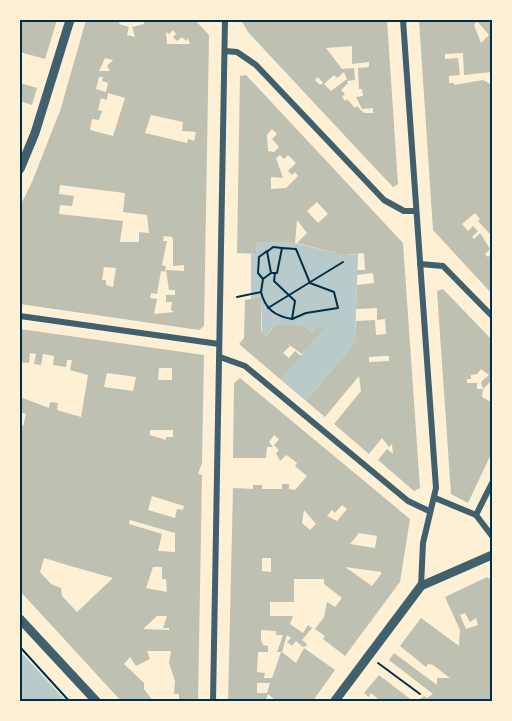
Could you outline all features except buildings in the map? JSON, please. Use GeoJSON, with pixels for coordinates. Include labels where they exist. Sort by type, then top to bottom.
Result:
{"type":"FeatureCollection","features":[{"type":"Feature","properties":{"kind":"street"},"geometry":{"type":"LineString","coordinates":[[20,169],[35,134],[70,20]]}},
{"type":"Feature","properties":{"kind":"street"},"geometry":{"type":"LineString","coordinates":[[213,702],[225,20]]}},
{"type":"Feature","properties":{"kind":"street"},"geometry":{"type":"LineString","coordinates":[[403,20],[435,498],[429,511],[423,543],[422,586]]}},
{"type":"Feature","properties":{"kind":"street"},"geometry":{"type":"LineString","coordinates":[[225,51],[237,52],[256,65],[384,200],[404,211],[416,211]]}},
{"type":"Feature","properties":{"kind":"street"},"geometry":{"type":"LineString","coordinates":[[420,264],[443,266],[492,316]]}},
{"type":"Feature","properties":{"kind":"street"},"geometry":{"type":"LineString","coordinates":[[20,316],[219,344]]}},
{"type":"Feature","properties":{"kind":"street"},"geometry":{"type":"LineString","coordinates":[[220,357],[246,366],[408,501],[429,511]]}},
{"type":"Feature","properties":{"kind":"street"},"geometry":{"type":"LineString","coordinates":[[476,514],[492,483]]}},
{"type":"Feature","properties":{"kind":"street"},"geometry":{"type":"LineString","coordinates":[[435,498],[476,514],[492,536]]}},
{"type":"Feature","properties":{"kind":"street"},"geometry":{"type":"LineString","coordinates":[[334,702],[422,586],[492,555]]}},
{"type":"Feature","properties":{"kind":"street"},"geometry":{"type":"LineString","coordinates":[[20,619],[97,702]]}},
{"type":"Feature","properties":{"kind":"path"},"geometry":{"type":"LineString","coordinates":[[263,279],[258,273],[259,257],[273,247],[296,249],[310,283],[334,292],[338,308],[306,313],[292,319],[279,316],[268,308],[261,292],[263,279],[275,273]]}},
{"type":"Feature","properties":{"kind":"path"},"geometry":{"type":"LineString","coordinates":[[282,248],[274,281],[295,301],[292,319]]}},
{"type":"Feature","properties":{"kind":"path"},"geometry":{"type":"LineString","coordinates":[[267,251],[271,273]]}},
{"type":"Feature","properties":{"kind":"path"},"geometry":{"type":"LineString","coordinates":[[268,308],[343,262]]}},
{"type":"Feature","properties":{"kind":"path"},"geometry":{"type":"LineString","coordinates":[[237,297],[261,292]]}},
{"type":"Feature","properties":{"kind":"path"},"geometry":{"type":"LineString","coordinates":[[20,647],[70,702]]}},
{"type":"Feature","properties":{"kind":"path"},"geometry":{"type":"LineString","coordinates":[[369,656],[420,694]]}},
{"type":"Feature","properties":{"kind":"shaded area"},"geometry":{"type":"Polygon","coordinates":[[[257,242],[295,243],[344,255],[358,254],[355,342],[306,401],[281,380],[324,327],[317,327],[312,333],[305,326],[272,328],[266,336],[262,333],[261,297],[251,299],[251,254],[256,254],[257,242]]]}},
{"type":"Feature","properties":{"kind":"shaded area"},"geometry":{"type":"Polygon","coordinates":[[[20,651],[66,701],[20,701],[20,651]]]}}]}
